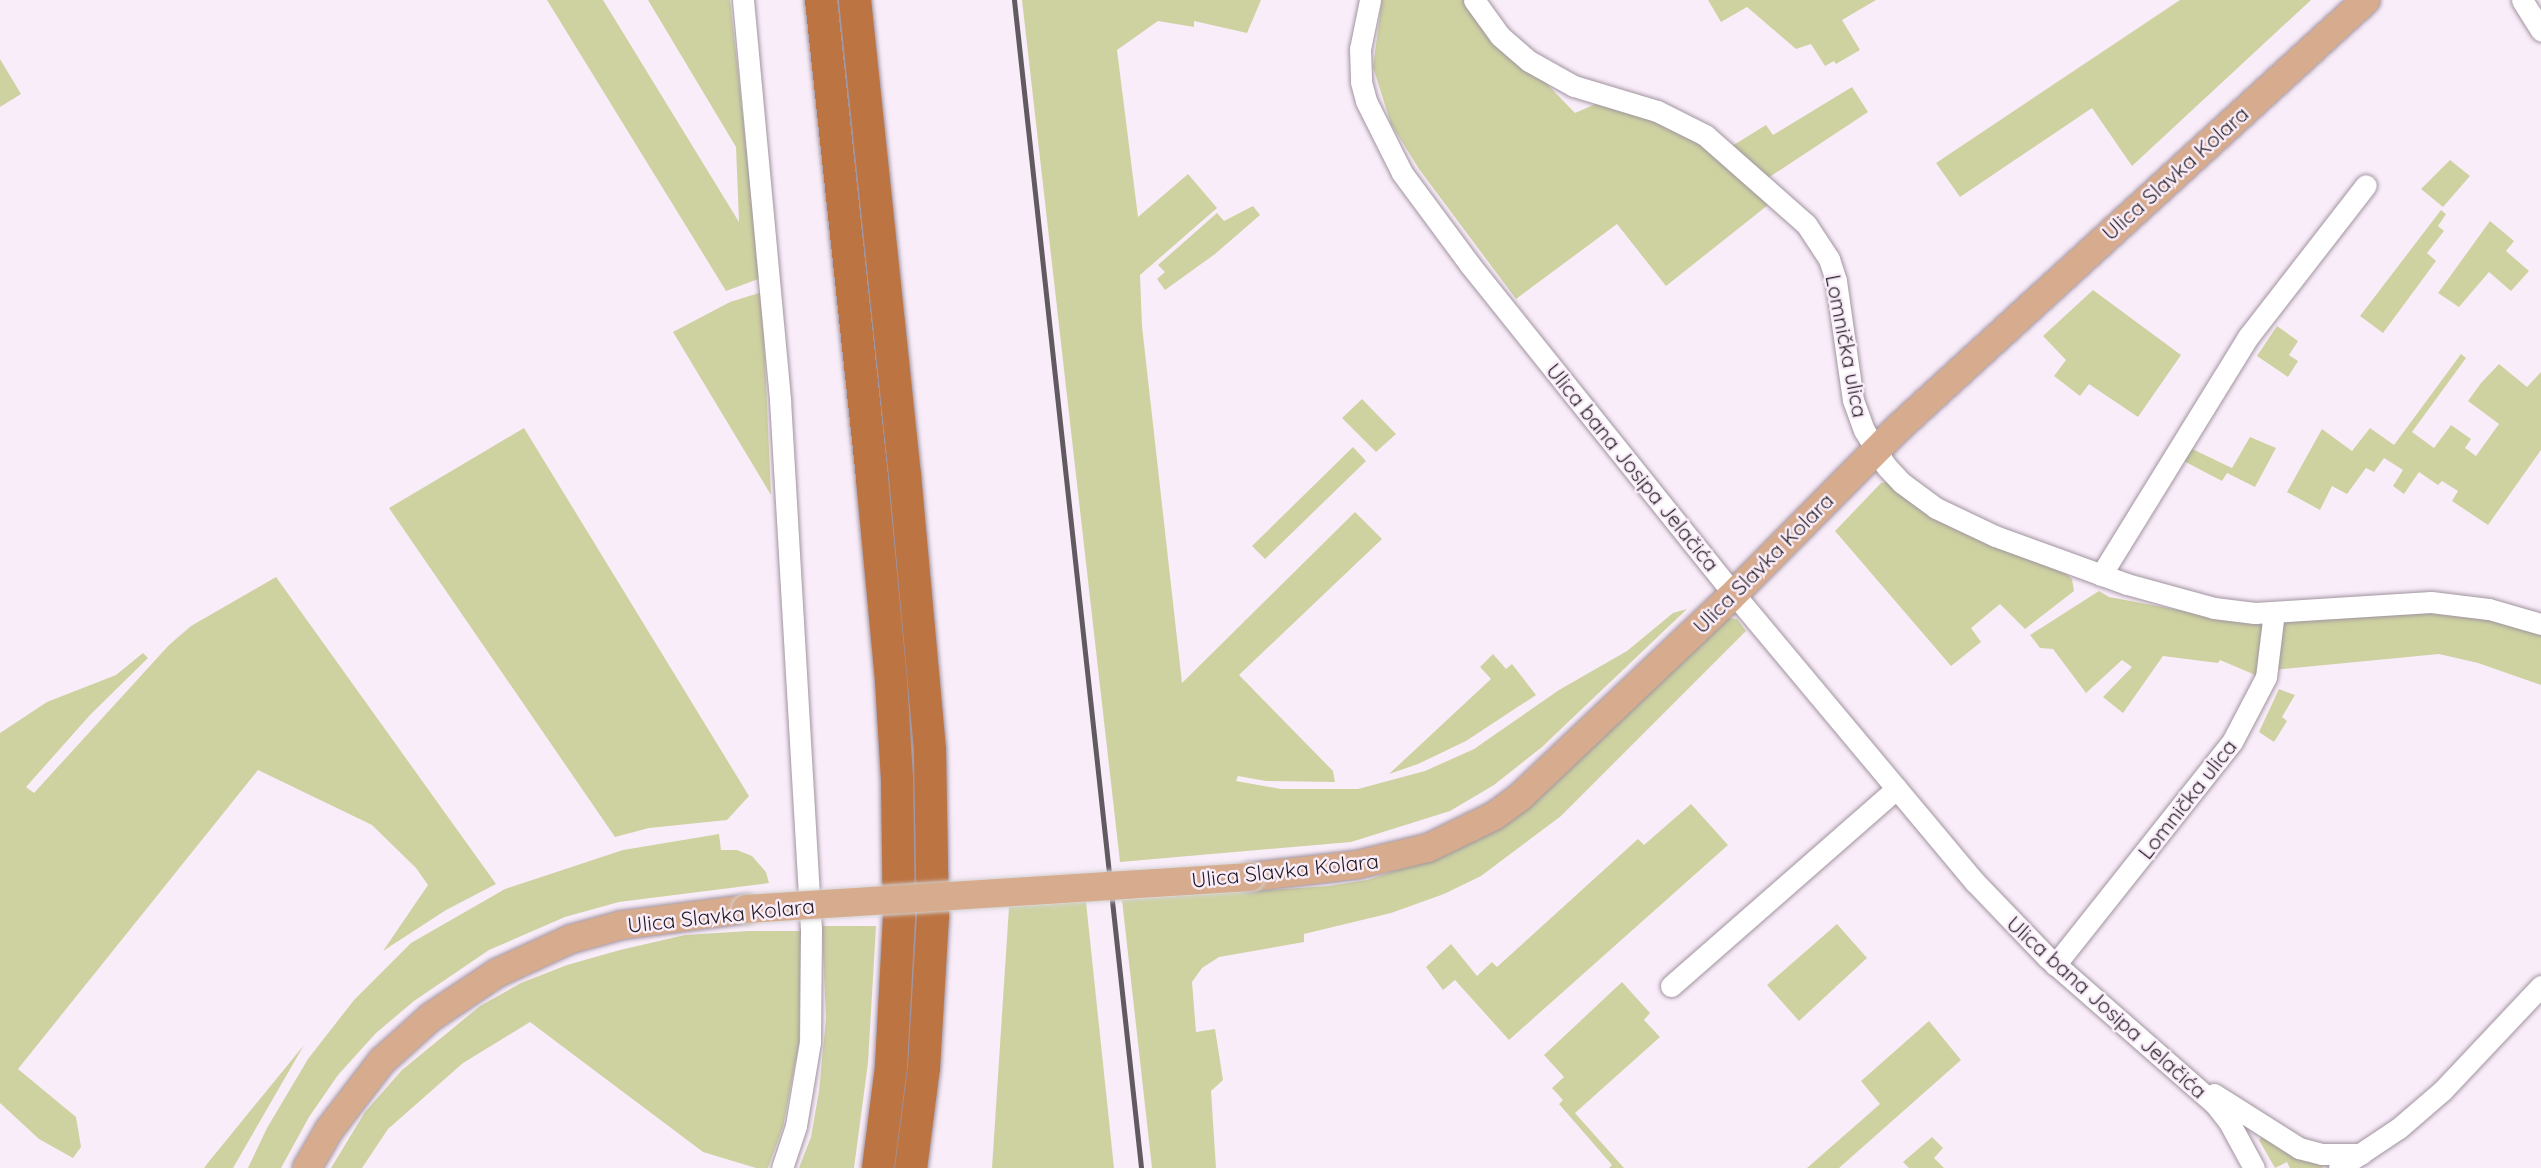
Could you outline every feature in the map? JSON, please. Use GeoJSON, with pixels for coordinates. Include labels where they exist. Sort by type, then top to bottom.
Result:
{"type":"FeatureCollection","features":[{"type":"Feature","properties":{"kind":"highway"},"geometry":{"type":"LineString","coordinates":[[821,0],[873,492],[891,681],[897,778],[899,918],[891,1067],[878,1168]]}},
{"type":"Feature","properties":{"kind":"highway"},"geometry":{"type":"LineString","coordinates":[[855,0],[906,488],[930,751],[933,916],[924,1067],[911,1168]]}},
{"type":"Feature","properties":{"kind":"main road","name":"Ulica Slavka Kolara"},"geometry":{"type":"LineString","coordinates":[[307,1168],[329,1130],[382,1061],[431,1017],[497,973],[571,939],[622,925],[746,908],[1250,877],[1397,857],[1428,848],[1494,816],[1556,765],[1734,594],[1875,451],[2366,0]]}},
{"type":"Feature","properties":{"kind":"street"},"geometry":{"type":"LineString","coordinates":[[743,0],[780,400],[811,930],[810,1042],[796,1126],[782,1168]]}},
{"type":"Feature","properties":{"kind":"street","name":"Ulica bana Josipa Jelačića"},"geometry":{"type":"LineString","coordinates":[[1370,0],[1360,49],[1361,82],[1378,131],[1402,173],[1478,275],[1734,594],[2001,912],[2055,965],[2197,1086],[2229,1122],[2254,1168]]}},
{"type":"Feature","properties":{"kind":"street","name":"Lomnička ulica"},"geometry":{"type":"LineString","coordinates":[[1474,0],[1500,36],[1529,61],[1574,86],[1657,111],[1705,135],[1806,224],[1829,259],[1836,281],[1853,400],[1875,451],[1902,483],[1936,508],[1994,536],[2101,575],[2214,608],[2274,611],[2431,602],[2489,609],[2541,624]]}},
{"type":"Feature","properties":{"kind":"street"},"geometry":{"type":"LineString","coordinates":[[2522,0],[2541,31]]}},
{"type":"Feature","properties":{"kind":"street"},"geometry":{"type":"LineString","coordinates":[[2101,575],[2248,337],[2366,185]]}},
{"type":"Feature","properties":{"kind":"street","name":"Lomnička ulica"},"geometry":{"type":"LineString","coordinates":[[2055,965],[2190,799],[2232,742],[2266,677],[2274,611]]}},
{"type":"Feature","properties":{"kind":"street"},"geometry":{"type":"LineString","coordinates":[[1671,986],[1897,788]]}},
{"type":"Feature","properties":{"kind":"street"},"geometry":{"type":"LineString","coordinates":[[2339,1168],[2399,1128],[2443,1090],[2541,986]]}},
{"type":"Feature","properties":{"kind":"street"},"geometry":{"type":"LineString","coordinates":[[2197,1086],[2300,1148],[2322,1154],[2363,1154]]}},
{"type":"Feature","properties":{"kind":"green space"},"geometry":{"type":"Polygon","coordinates":[[[547,0],[603,0],[739,222],[736,147],[648,0],[730,0],[761,278],[726,291],[547,0]]]}},
{"type":"Feature","properties":{"kind":"green space"},"geometry":{"type":"Polygon","coordinates":[[[1022,0],[1261,0],[1247,33],[1194,21],[1194,27],[1158,21],[1117,50],[1138,217],[1188,174],[1217,208],[1140,275],[1142,326],[1182,683],[1355,512],[1382,539],[1239,675],[1333,771],[1335,782],[1266,781],[1238,776],[1236,781],[1281,789],[1358,789],[1425,771],[1474,749],[1559,690],[1627,651],[1673,613],[1687,609],[1542,747],[1494,785],[1450,811],[1351,842],[1120,862],[1022,0]]]}},
{"type":"Feature","properties":{"kind":"green space"},"geometry":{"type":"Polygon","coordinates":[[[1382,0],[1465,0],[1575,113],[1600,102],[1689,133],[1773,201],[1666,286],[1617,224],[1516,299],[1419,169],[1391,124],[1373,67],[1382,0]]]}},
{"type":"Feature","properties":{"kind":"green space"},"geometry":{"type":"Polygon","coordinates":[[[1708,0],[1876,0],[1842,20],[1860,50],[1836,64],[1834,61],[1825,66],[1811,44],[1796,49],[1747,7],[1721,22],[1708,0]]]}},
{"type":"Feature","properties":{"kind":"green space"},"geometry":{"type":"Polygon","coordinates":[[[2180,0],[2311,0],[2132,166],[2092,108],[1960,197],[1936,163],[2180,0]]]}},
{"type":"Feature","properties":{"kind":"green space"},"geometry":{"type":"Polygon","coordinates":[[[0,59],[21,94],[0,107],[0,59]]]}},
{"type":"Feature","properties":{"kind":"green space"},"geometry":{"type":"Polygon","coordinates":[[[1852,87],[1868,112],[1768,178],[1732,146],[1766,125],[1773,135],[1852,87]]]}},
{"type":"Feature","properties":{"kind":"green space"},"geometry":{"type":"Polygon","coordinates":[[[2450,160],[2470,176],[2443,207],[2421,189],[2450,160]]]}},
{"type":"Feature","properties":{"kind":"green space"},"geometry":{"type":"Polygon","coordinates":[[[1253,206],[1260,215],[1215,254],[1165,290],[1157,279],[1165,272],[1158,265],[1217,213],[1224,221],[1253,206]]]}},
{"type":"Feature","properties":{"kind":"green space"},"geometry":{"type":"Polygon","coordinates":[[[2441,210],[2446,214],[2438,226],[2444,231],[2427,253],[2436,261],[2383,333],[2360,316],[2441,210]]]}},
{"type":"Feature","properties":{"kind":"green space"},"geometry":{"type":"Polygon","coordinates":[[[2490,221],[2514,241],[2506,251],[2529,271],[2511,291],[2489,272],[2459,307],[2438,293],[2490,221]]]}},
{"type":"Feature","properties":{"kind":"green space"},"geometry":{"type":"Polygon","coordinates":[[[2093,290],[2181,355],[2138,417],[2089,384],[2080,396],[2054,376],[2066,360],[2043,336],[2093,290]]]}},
{"type":"Feature","properties":{"kind":"green space"},"geometry":{"type":"Polygon","coordinates":[[[762,292],[771,495],[673,332],[730,302],[762,292]]]}},
{"type":"Feature","properties":{"kind":"green space"},"geometry":{"type":"Polygon","coordinates":[[[2277,326],[2298,341],[2289,355],[2298,361],[2288,377],[2257,356],[2277,326]]]}},
{"type":"Feature","properties":{"kind":"green space"},"geometry":{"type":"Polygon","coordinates":[[[2461,354],[2466,358],[2412,432],[2434,448],[2451,425],[2471,439],[2465,448],[2476,456],[2499,424],[2468,401],[2499,364],[2527,387],[2541,372],[2541,450],[2488,525],[2452,501],[2458,491],[2442,481],[2438,485],[2419,472],[2404,494],[2393,486],[2403,470],[2384,458],[2374,472],[2366,468],[2347,494],[2332,486],[2320,510],[2287,492],[2322,429],[2352,451],[2370,428],[2394,445],[2461,354]]]}},
{"type":"Feature","properties":{"kind":"green space"},"geometry":{"type":"Polygon","coordinates":[[[1362,399],[1396,434],[1376,452],[1342,418],[1362,399]]]}},
{"type":"Feature","properties":{"kind":"green space"},"geometry":{"type":"Polygon","coordinates":[[[524,428],[749,796],[727,820],[649,828],[615,837],[389,508],[524,428]]]}},
{"type":"Feature","properties":{"kind":"green space"},"geometry":{"type":"Polygon","coordinates":[[[2250,437],[2276,448],[2255,487],[2227,473],[2222,481],[2180,459],[2188,447],[2232,468],[2250,437]]]}},
{"type":"Feature","properties":{"kind":"green space"},"geometry":{"type":"Polygon","coordinates":[[[1353,447],[1366,461],[1265,559],[1252,546],[1353,447]]]}},
{"type":"Feature","properties":{"kind":"green space"},"geometry":{"type":"Polygon","coordinates":[[[1887,482],[1911,503],[1952,527],[2065,573],[2072,579],[2074,591],[2025,629],[2000,604],[1971,628],[1981,642],[1951,666],[1835,531],[1881,483],[1887,482]]]}},
{"type":"Feature","properties":{"kind":"green space"},"geometry":{"type":"Polygon","coordinates":[[[276,577],[496,884],[446,910],[383,951],[428,885],[416,868],[372,825],[258,770],[18,1069],[76,1117],[81,1147],[73,1158],[39,1139],[0,1103],[0,733],[47,702],[116,675],[143,653],[148,658],[90,715],[26,787],[34,793],[169,645],[191,626],[276,577]]]}},
{"type":"Feature","properties":{"kind":"green space"},"geometry":{"type":"Polygon","coordinates":[[[2099,591],[2109,597],[2211,616],[2268,622],[2260,677],[2220,660],[2218,663],[2163,656],[2123,713],[2103,697],[2132,667],[2122,660],[2086,693],[2053,649],[2040,648],[2030,635],[2099,591]]]}},
{"type":"Feature","properties":{"kind":"green space"},"geometry":{"type":"Polygon","coordinates":[[[2431,610],[2486,617],[2541,633],[2541,685],[2478,663],[2439,654],[2273,670],[2280,624],[2285,621],[2431,610]]]}},
{"type":"Feature","properties":{"kind":"green space"},"geometry":{"type":"Polygon","coordinates":[[[1728,618],[1737,619],[1746,631],[1561,816],[1481,876],[1444,894],[1391,913],[1304,934],[1304,942],[1219,957],[1202,968],[1192,982],[1196,1032],[1215,1029],[1223,1080],[1211,1091],[1216,1168],[1152,1168],[1122,900],[1328,886],[1367,880],[1449,853],[1482,837],[1728,618]]]}},
{"type":"Feature","properties":{"kind":"green space"},"geometry":{"type":"Polygon","coordinates":[[[1493,654],[1506,669],[1512,664],[1536,695],[1466,741],[1418,764],[1389,774],[1491,679],[1480,667],[1493,654]]]}},
{"type":"Feature","properties":{"kind":"green space"},"geometry":{"type":"Polygon","coordinates":[[[2279,689],[2295,695],[2282,717],[2287,721],[2274,742],[2259,732],[2279,689]]]}},
{"type":"Feature","properties":{"kind":"green space"},"geometry":{"type":"Polygon","coordinates":[[[1691,804],[1728,845],[1509,1040],[1455,980],[1443,990],[1426,967],[1451,944],[1477,976],[1492,962],[1497,967],[1638,839],[1644,845],[1691,804]]]}},
{"type":"Feature","properties":{"kind":"green space"},"geometry":{"type":"Polygon","coordinates":[[[719,834],[721,850],[737,850],[752,856],[766,872],[769,883],[619,902],[565,917],[489,950],[414,1001],[376,1033],[338,1075],[309,1117],[281,1168],[248,1168],[267,1128],[308,1059],[354,1000],[411,943],[505,889],[623,850],[719,834]]]}},
{"type":"Feature","properties":{"kind":"green space"},"geometry":{"type":"Polygon","coordinates":[[[1086,902],[1114,1168],[992,1168],[1009,907],[1086,902]]]}},
{"type":"Feature","properties":{"kind":"green space"},"geometry":{"type":"Polygon","coordinates":[[[1837,924],[1867,958],[1799,1021],[1767,985],[1837,924]]]}},
{"type":"Feature","properties":{"kind":"green space"},"geometry":{"type":"Polygon","coordinates":[[[822,926],[876,926],[868,1063],[854,1168],[799,1168],[811,1137],[819,1091],[826,1019],[822,926]]]}},
{"type":"Feature","properties":{"kind":"green space"},"geometry":{"type":"Polygon","coordinates":[[[801,931],[799,1043],[783,1127],[768,1168],[756,1168],[703,1152],[530,1022],[463,1063],[388,1129],[362,1168],[331,1168],[365,1112],[402,1070],[480,1006],[521,983],[567,965],[620,950],[685,935],[801,931]]]}},
{"type":"Feature","properties":{"kind":"green space"},"geometry":{"type":"Polygon","coordinates":[[[1622,982],[1650,1013],[1644,1020],[1660,1037],[1575,1113],[1624,1168],[1609,1168],[1612,1165],[1559,1104],[1563,1100],[1552,1088],[1564,1077],[1544,1055],[1622,982]]]}},
{"type":"Feature","properties":{"kind":"green space"},"geometry":{"type":"Polygon","coordinates":[[[1929,1021],[1961,1060],[1839,1168],[1807,1168],[1880,1104],[1861,1081],[1929,1021]]]}},
{"type":"Feature","properties":{"kind":"green space"},"geometry":{"type":"Polygon","coordinates":[[[304,1045],[233,1168],[204,1168],[211,1159],[304,1045]]]}},
{"type":"Feature","properties":{"kind":"green space"},"geometry":{"type":"Polygon","coordinates":[[[2265,1134],[2326,1161],[2328,1165],[2321,1168],[2290,1168],[2287,1162],[2275,1168],[2259,1140],[2265,1134]]]}},
{"type":"Feature","properties":{"kind":"green space"},"geometry":{"type":"Polygon","coordinates":[[[1932,1137],[1943,1148],[1934,1158],[1944,1168],[1909,1168],[1903,1162],[1932,1137]]]}},
{"type":"Feature","properties":{"kind":"railway"},"geometry":{"type":"LineString","coordinates":[[1014,0],[1141,1168]]}}]}
